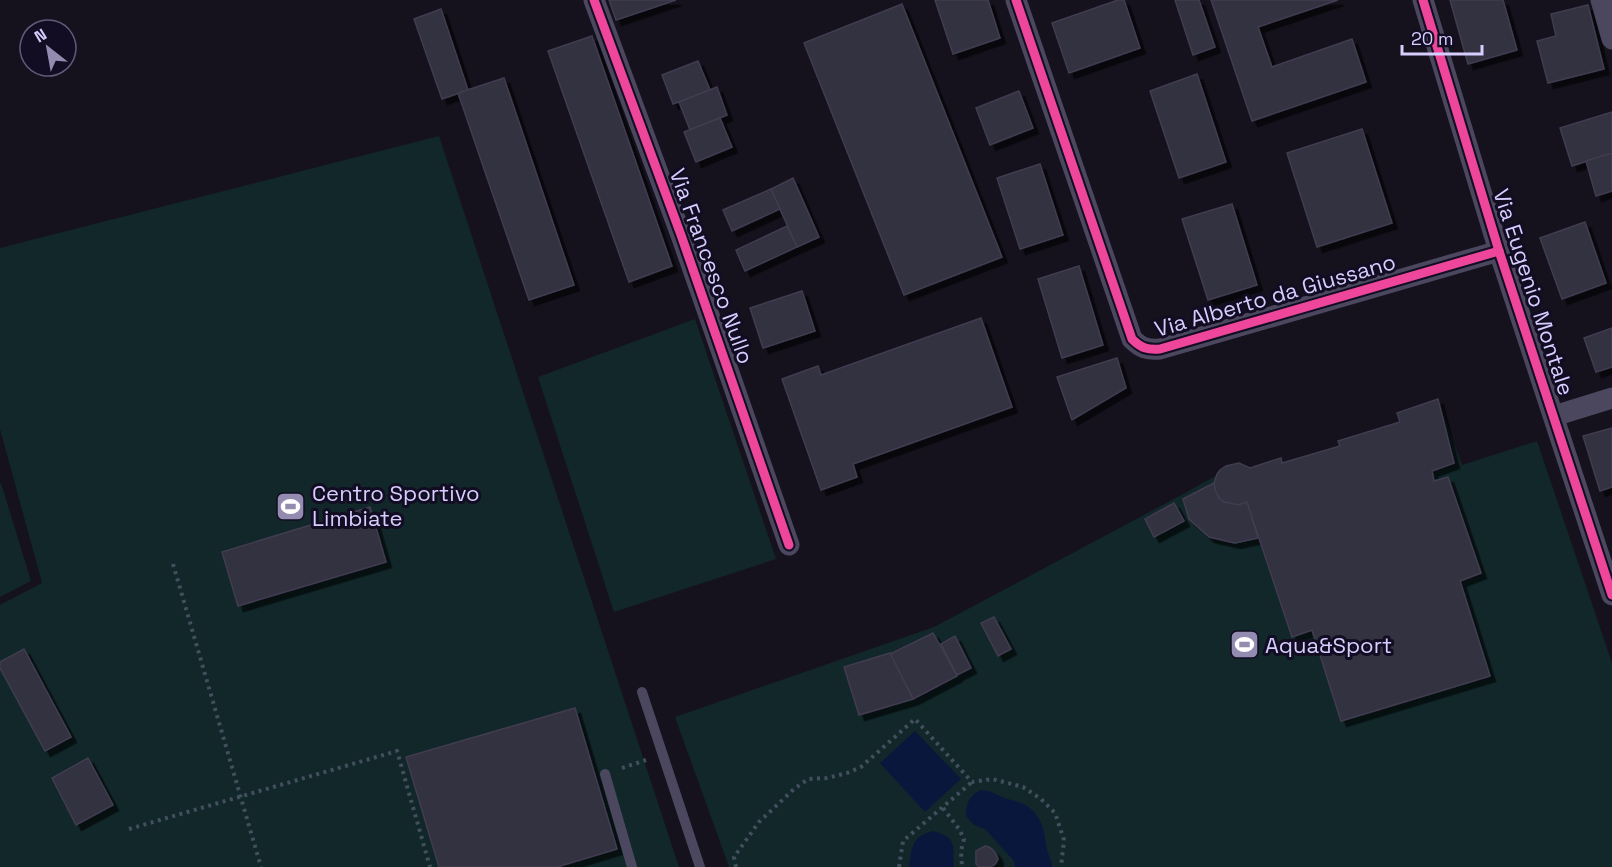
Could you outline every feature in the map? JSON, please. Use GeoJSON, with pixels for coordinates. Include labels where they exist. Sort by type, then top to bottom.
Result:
{"type":"FeatureCollection","features":[{"type":"Feature","properties":{"kind":"street","name":"Via Francesco Nullo"},"geometry":{"type":"LineString","coordinates":[[594,0],[681,235],[789,545]]}},
{"type":"Feature","properties":{"kind":"street","name":"Via Alberto da Giussano"},"geometry":{"type":"LineString","coordinates":[[1016,0],[1132,339],[1140,347],[1148,350],[1160,349],[1499,251]]}},
{"type":"Feature","properties":{"kind":"street","name":"Via Eugenio Montale"},"geometry":{"type":"LineString","coordinates":[[1423,0],[1499,251],[1612,595]]}},
{"type":"Feature","properties":{"kind":"street"},"geometry":{"type":"LineString","coordinates":[[1601,0],[1612,39]]}},
{"type":"Feature","properties":{"kind":"street"},"geometry":{"type":"LineString","coordinates":[[1554,416],[1612,398]]}},
{"type":"Feature","properties":{"kind":"lane"},"geometry":{"type":"LineString","coordinates":[[642,692],[700,867]]}},
{"type":"Feature","properties":{"kind":"lane"},"geometry":{"type":"LineString","coordinates":[[605,774],[632,867]]}},
{"type":"Feature","properties":{"kind":"path"},"geometry":{"type":"LineString","coordinates":[[173,564],[261,867]]}},
{"type":"Feature","properties":{"kind":"path"},"geometry":{"type":"LineString","coordinates":[[736,867],[734,857],[759,822],[794,789],[808,780],[827,778],[861,767],[915,719],[972,782]]}},
{"type":"Feature","properties":{"kind":"path"},"geometry":{"type":"LineString","coordinates":[[129,829],[397,751],[430,867]]}},
{"type":"Feature","properties":{"kind":"path"},"geometry":{"type":"LineString","coordinates":[[605,774],[663,755]]}},
{"type":"Feature","properties":{"kind":"path"},"geometry":{"type":"LineString","coordinates":[[899,867],[903,842],[972,782],[992,780],[1023,788],[1041,799],[1055,813],[1064,840],[1061,867]]}},
{"type":"Feature","properties":{"kind":"path"},"geometry":{"type":"LineString","coordinates":[[943,808],[964,839],[960,851],[962,867]]}},
{"type":"Feature","properties":{"kind":"green space","name":"Centro Sportivo Limbiate"},"geometry":{"type":"Polygon","coordinates":[[[439,136],[679,867],[0,867],[0,605],[42,583],[0,429],[0,248],[439,136]]]}},
{"type":"Feature","properties":{"kind":"green space"},"geometry":{"type":"Polygon","coordinates":[[[695,319],[776,559],[614,612],[538,377],[695,319]]]}},
{"type":"Feature","properties":{"kind":"green space","name":"Aqua&Sport"},"geometry":{"type":"Polygon","coordinates":[[[1438,399],[1462,465],[1537,441],[1612,663],[1612,867],[729,867],[675,717],[934,627],[1185,493],[1217,475],[1226,466],[1239,463],[1250,468],[1281,458],[1282,463],[1339,446],[1338,441],[1400,422],[1397,413],[1438,399]]]}},
{"type":"Feature","properties":{"kind":"green space"},"geometry":{"type":"Polygon","coordinates":[[[0,484],[31,581],[0,597],[0,484]]]}},
{"type":"Feature","properties":{"kind":"water"},"geometry":{"type":"Polygon","coordinates":[[[915,731],[961,779],[925,812],[880,763],[915,731]]]}},
{"type":"Feature","properties":{"kind":"water"},"geometry":{"type":"Polygon","coordinates":[[[980,790],[1022,804],[1036,814],[1043,830],[1052,867],[1015,867],[1014,861],[985,829],[974,825],[966,816],[967,807],[973,795],[980,790]]]}},
{"type":"Feature","properties":{"kind":"water"},"geometry":{"type":"Polygon","coordinates":[[[933,831],[950,839],[954,867],[909,867],[914,844],[920,836],[933,831]]]}},
{"type":"Feature","properties":{"kind":"building"},"geometry":{"type":"Polygon","coordinates":[[[609,0],[676,0],[616,20],[609,0]]]}},
{"type":"Feature","properties":{"kind":"building"},"geometry":{"type":"Polygon","coordinates":[[[935,0],[988,0],[1000,38],[953,54],[935,0]]]}},
{"type":"Feature","properties":{"kind":"building"},"geometry":{"type":"Polygon","coordinates":[[[1118,0],[1124,0],[1140,48],[1069,73],[1052,23],[1118,0]]]}},
{"type":"Feature","properties":{"kind":"building"},"geometry":{"type":"Polygon","coordinates":[[[1175,0],[1199,0],[1215,47],[1193,55],[1175,0]]]}},
{"type":"Feature","properties":{"kind":"building"},"geometry":{"type":"Polygon","coordinates":[[[1211,0],[1338,0],[1258,27],[1272,67],[1352,39],[1366,82],[1252,121],[1211,0]]]}},
{"type":"Feature","properties":{"kind":"building"},"geometry":{"type":"Polygon","coordinates":[[[1450,0],[1503,0],[1517,50],[1468,64],[1450,0]]]}},
{"type":"Feature","properties":{"kind":"building"},"geometry":{"type":"Polygon","coordinates":[[[902,4],[1002,257],[904,295],[804,43],[902,4]]]}},
{"type":"Feature","properties":{"kind":"building"},"geometry":{"type":"Polygon","coordinates":[[[1588,5],[1604,69],[1548,83],[1537,41],[1556,36],[1551,14],[1588,5]]]}},
{"type":"Feature","properties":{"kind":"building"},"geometry":{"type":"Polygon","coordinates":[[[441,9],[468,90],[442,99],[414,19],[441,9]]]}},
{"type":"Feature","properties":{"kind":"building"},"geometry":{"type":"Polygon","coordinates":[[[592,36],[672,266],[629,282],[548,51],[592,36]]]}},
{"type":"Feature","properties":{"kind":"building"},"geometry":{"type":"Polygon","coordinates":[[[698,61],[710,90],[673,104],[662,75],[698,61]]]}},
{"type":"Feature","properties":{"kind":"building"},"geometry":{"type":"Polygon","coordinates":[[[1197,74],[1226,162],[1179,178],[1150,91],[1197,74]]]}},
{"type":"Feature","properties":{"kind":"building"},"geometry":{"type":"Polygon","coordinates":[[[504,78],[574,285],[529,300],[458,93],[504,78]]]}},
{"type":"Feature","properties":{"kind":"building"},"geometry":{"type":"Polygon","coordinates":[[[717,87],[727,115],[690,130],[679,102],[717,87]]]}},
{"type":"Feature","properties":{"kind":"building"},"geometry":{"type":"Polygon","coordinates":[[[1019,91],[1033,128],[990,145],[976,108],[1019,91]]]}},
{"type":"Feature","properties":{"kind":"building"},"geometry":{"type":"Polygon","coordinates":[[[1612,112],[1612,153],[1572,166],[1560,128],[1612,112]]]}},
{"type":"Feature","properties":{"kind":"building"},"geometry":{"type":"Polygon","coordinates":[[[720,118],[732,147],[696,162],[684,132],[720,118]]]}},
{"type":"Feature","properties":{"kind":"building"},"geometry":{"type":"Polygon","coordinates":[[[1362,129],[1392,223],[1317,247],[1287,153],[1362,129]]]}},
{"type":"Feature","properties":{"kind":"building"},"geometry":{"type":"Polygon","coordinates":[[[1612,153],[1612,191],[1596,196],[1586,161],[1612,153]]]}},
{"type":"Feature","properties":{"kind":"building"},"geometry":{"type":"Polygon","coordinates":[[[1040,164],[1063,235],[1020,249],[997,178],[1040,164]]]}},
{"type":"Feature","properties":{"kind":"building"},"geometry":{"type":"Polygon","coordinates":[[[793,178],[819,237],[797,247],[771,189],[793,178]]]}},
{"type":"Feature","properties":{"kind":"building"},"geometry":{"type":"Polygon","coordinates":[[[771,189],[780,209],[732,231],[723,210],[771,189]]]}},
{"type":"Feature","properties":{"kind":"building"},"geometry":{"type":"Polygon","coordinates":[[[1232,204],[1257,285],[1208,300],[1182,219],[1232,204]]]}},
{"type":"Feature","properties":{"kind":"building"},"geometry":{"type":"Polygon","coordinates":[[[1585,222],[1606,283],[1562,299],[1540,238],[1585,222]]]}},
{"type":"Feature","properties":{"kind":"building"},"geometry":{"type":"Polygon","coordinates":[[[787,226],[797,247],[745,271],[736,250],[787,226]]]}},
{"type":"Feature","properties":{"kind":"building"},"geometry":{"type":"Polygon","coordinates":[[[1079,266],[1103,345],[1062,358],[1038,279],[1079,266]]]}},
{"type":"Feature","properties":{"kind":"building"},"geometry":{"type":"Polygon","coordinates":[[[802,291],[815,331],[763,348],[750,308],[802,291]]]}},
{"type":"Feature","properties":{"kind":"building"},"geometry":{"type":"Polygon","coordinates":[[[981,318],[1012,407],[853,464],[857,477],[821,490],[782,379],[818,366],[821,375],[981,318]]]}},
{"type":"Feature","properties":{"kind":"building"},"geometry":{"type":"Polygon","coordinates":[[[1612,328],[1612,367],[1596,372],[1584,338],[1612,328]]]}},
{"type":"Feature","properties":{"kind":"building"},"geometry":{"type":"Polygon","coordinates":[[[1117,358],[1126,388],[1072,420],[1057,377],[1117,358]]]}},
{"type":"Feature","properties":{"kind":"building"},"geometry":{"type":"Polygon","coordinates":[[[1438,399],[1454,463],[1432,471],[1434,481],[1448,477],[1481,573],[1460,581],[1490,676],[1341,721],[1312,630],[1292,637],[1247,502],[1232,505],[1224,502],[1219,498],[1214,483],[1217,474],[1226,466],[1239,463],[1250,468],[1281,458],[1282,463],[1340,446],[1338,441],[1400,422],[1397,413],[1438,399]]]}},
{"type":"Feature","properties":{"kind":"building"},"geometry":{"type":"Polygon","coordinates":[[[1612,428],[1612,487],[1600,491],[1583,436],[1612,428]]]}},
{"type":"Feature","properties":{"kind":"building"},"geometry":{"type":"Polygon","coordinates":[[[1214,483],[1219,498],[1224,502],[1239,505],[1247,502],[1258,538],[1235,543],[1209,537],[1189,519],[1183,499],[1214,483]]]}},
{"type":"Feature","properties":{"kind":"building"},"geometry":{"type":"Polygon","coordinates":[[[1174,503],[1184,521],[1154,537],[1145,519],[1174,503]]]}},
{"type":"Feature","properties":{"kind":"building"},"geometry":{"type":"Polygon","coordinates":[[[370,507],[386,562],[238,606],[222,552],[370,507]]]}},
{"type":"Feature","properties":{"kind":"building"},"geometry":{"type":"Polygon","coordinates":[[[994,617],[1011,649],[998,656],[981,623],[994,617]]]}},
{"type":"Feature","properties":{"kind":"building"},"geometry":{"type":"Polygon","coordinates":[[[933,633],[957,676],[913,699],[890,654],[933,633]]]}},
{"type":"Feature","properties":{"kind":"building"},"geometry":{"type":"Polygon","coordinates":[[[955,636],[971,668],[957,675],[941,644],[955,636]]]}},
{"type":"Feature","properties":{"kind":"building"},"geometry":{"type":"Polygon","coordinates":[[[24,649],[71,737],[45,751],[0,668],[0,662],[24,649]]]}},
{"type":"Feature","properties":{"kind":"building"},"geometry":{"type":"Polygon","coordinates":[[[890,653],[913,699],[859,715],[844,667],[890,653]]]}},
{"type":"Feature","properties":{"kind":"building"},"geometry":{"type":"Polygon","coordinates":[[[575,708],[617,849],[557,867],[439,867],[406,757],[575,708]]]}},
{"type":"Feature","properties":{"kind":"building"},"geometry":{"type":"Polygon","coordinates":[[[88,758],[113,805],[76,825],[52,778],[88,758]]]}},
{"type":"Feature","properties":{"kind":"building"},"geometry":{"type":"Polygon","coordinates":[[[985,846],[992,849],[998,859],[994,865],[979,867],[976,864],[976,851],[985,846]]]}},
{"type":"Feature","properties":{"kind":"cycle path"},"geometry":{"type":"LineString","coordinates":[[594,0],[681,235],[789,545]]}},
{"type":"Feature","properties":{"kind":"cycle path"},"geometry":{"type":"LineString","coordinates":[[1016,0],[1132,339],[1141,346],[1148,349],[1160,349],[1499,251]]}},
{"type":"Feature","properties":{"kind":"cycle path"},"geometry":{"type":"LineString","coordinates":[[1423,0],[1499,251],[1612,595]]}},
{"type":"Feature","properties":{"kind":"place","name":"Centro Sportivo Limbiate"},"geometry":{"type":"Point","coordinates":[291,506]}},
{"type":"Feature","properties":{"kind":"place","name":"Aqua&Sport"},"geometry":{"type":"Point","coordinates":[1244,645]}}]}
